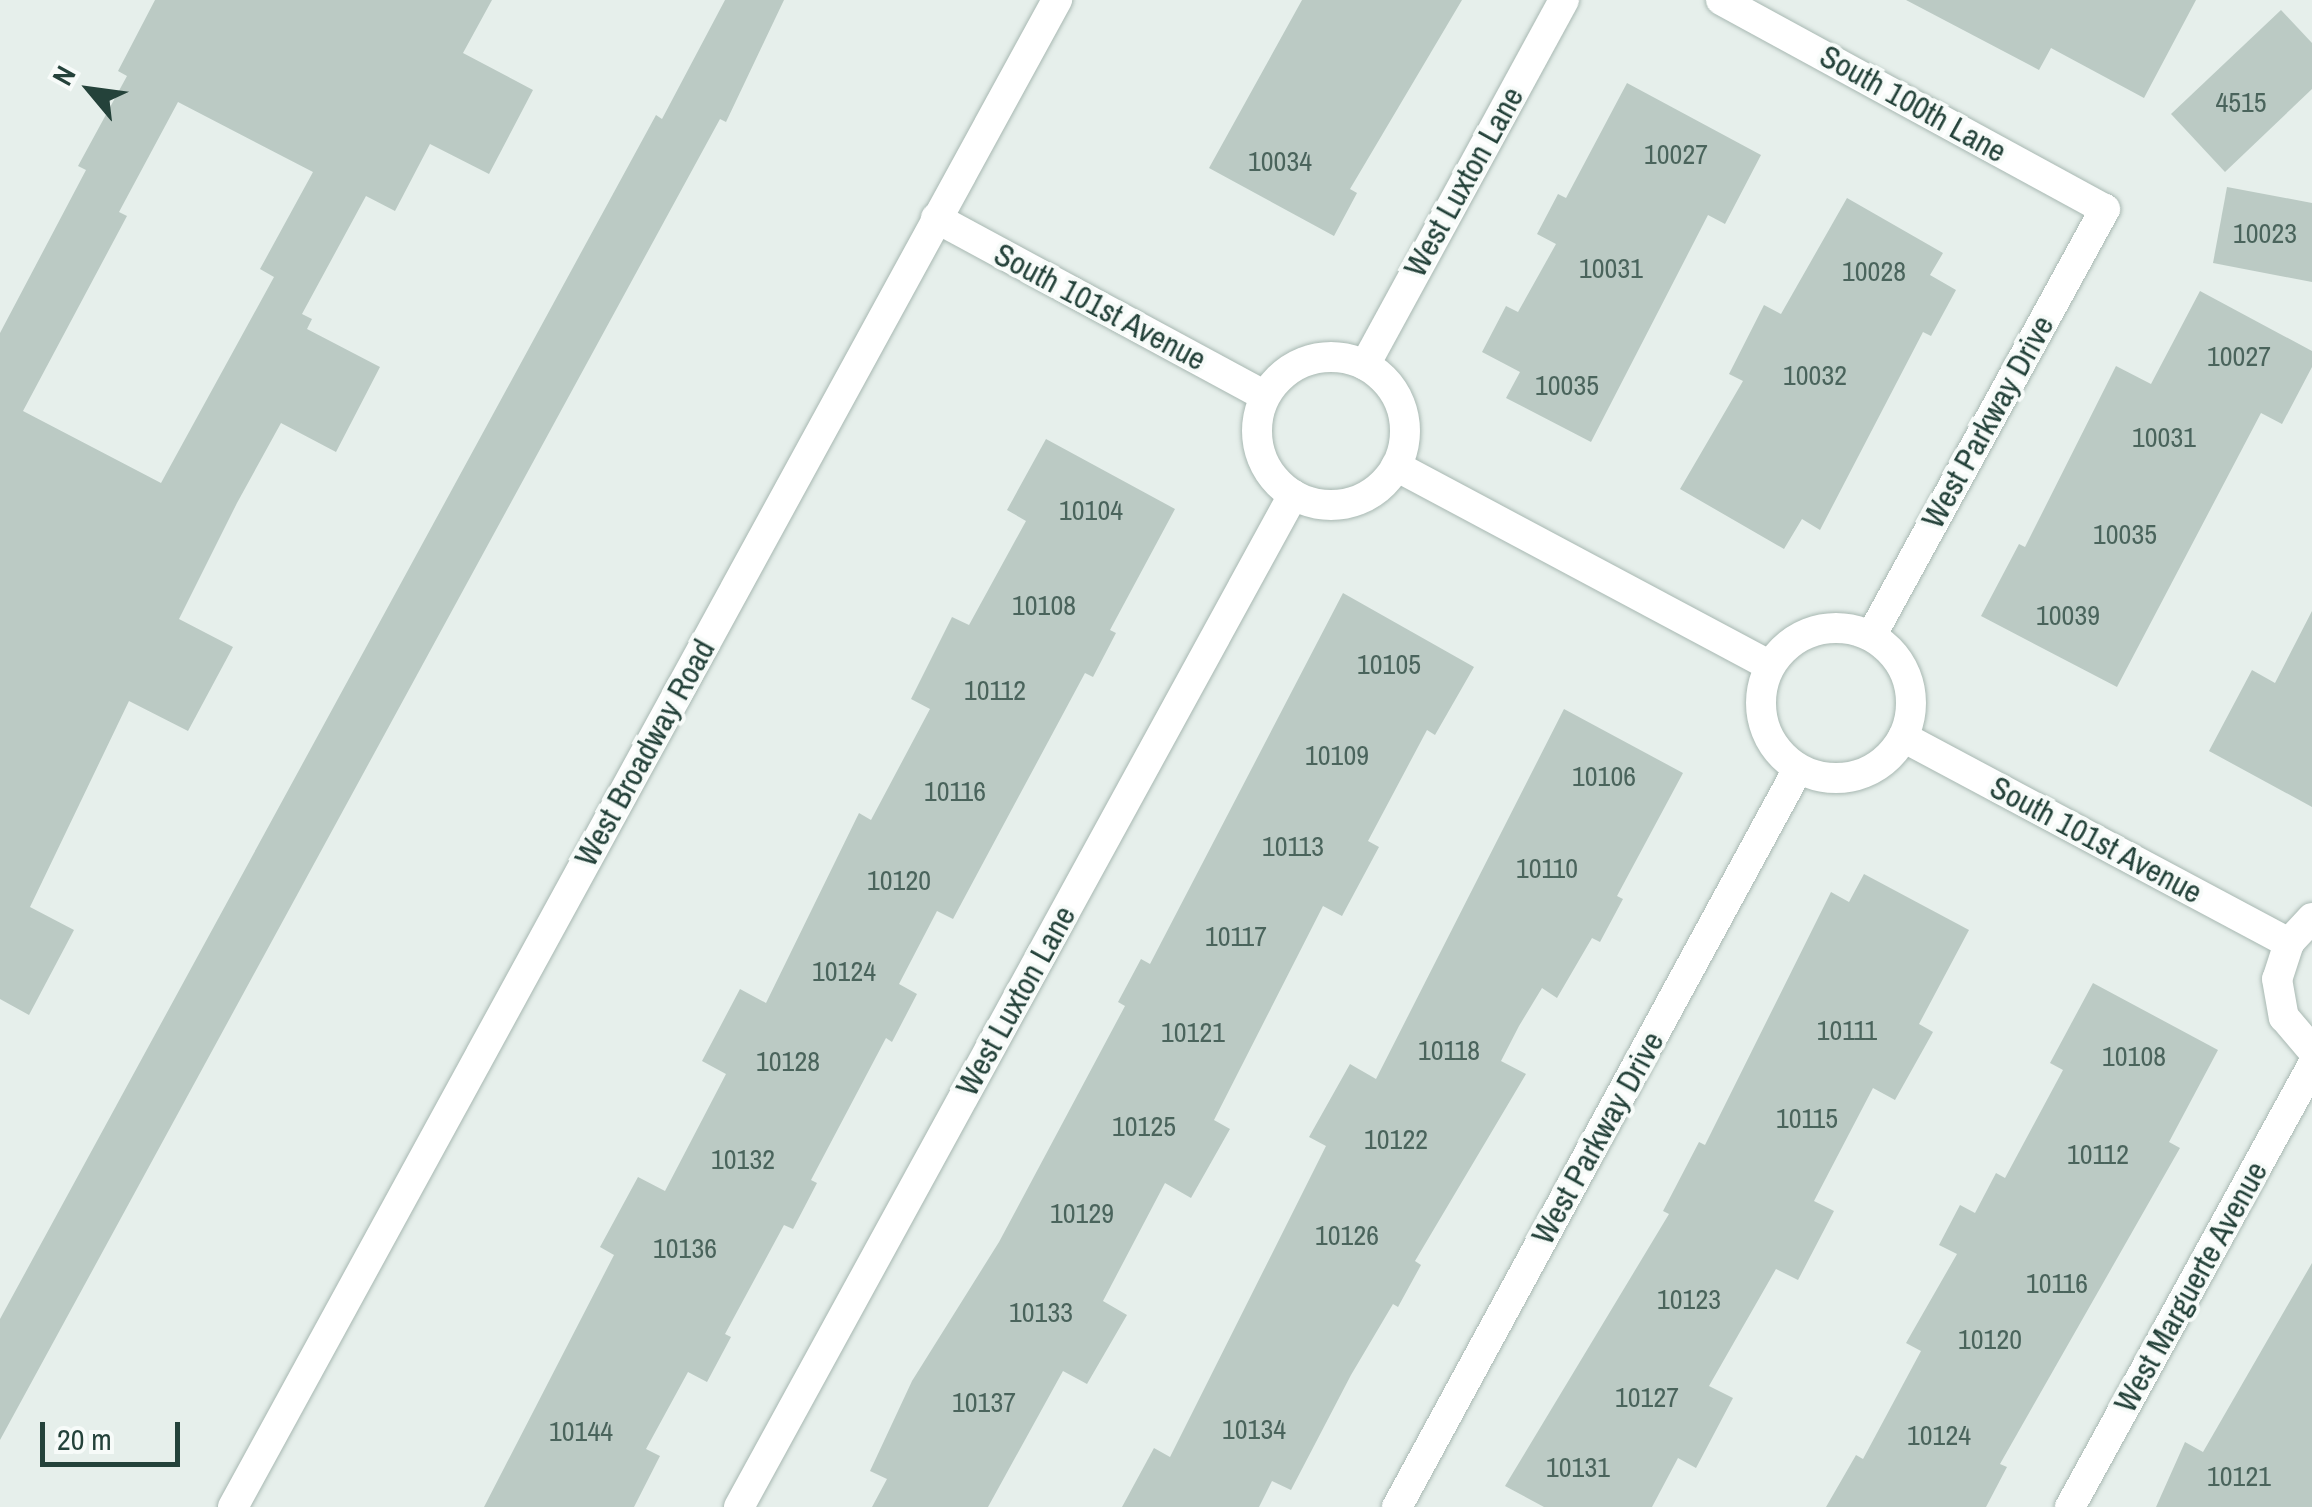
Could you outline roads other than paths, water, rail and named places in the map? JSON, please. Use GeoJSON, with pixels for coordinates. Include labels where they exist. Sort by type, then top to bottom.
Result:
{"type":"FeatureCollection","features":[{"type":"Feature","properties":{"kind":"street","name":"West Broadway Road"},"geometry":{"type":"LineString","coordinates":[[233,1507],[1057,0]]}},
{"type":"Feature","properties":{"kind":"street","name":"West Luxton Lane"},"geometry":{"type":"LineString","coordinates":[[1364,365],[1564,0]]}},
{"type":"Feature","properties":{"kind":"street","name":"South 100th Lane"},"geometry":{"type":"LineString","coordinates":[[1721,0],[2105,209]]}},
{"type":"Feature","properties":{"kind":"street","name":"West Parkway Drive"},"geometry":{"type":"LineString","coordinates":[[1871,636],[2105,209]]}},
{"type":"Feature","properties":{"kind":"street","name":"South 101st Avenue"},"geometry":{"type":"LineString","coordinates":[[936,218],[1265,396]]}},
{"type":"Feature","properties":{"kind":"street"},"geometry":{"type":"LineString","coordinates":[[1319,358],[1364,365],[1398,398],[1404,420],[1396,466],[1384,482],[1350,502],[1331,505],[1294,495],[1259,452],[1265,396],[1279,378],[1319,358]]}},
{"type":"Feature","properties":{"kind":"street"},"geometry":{"type":"LineString","coordinates":[[1396,466],[1770,666]]}},
{"type":"Feature","properties":{"kind":"street","name":"West Luxton Lane"},"geometry":{"type":"LineString","coordinates":[[739,1507],[1294,495]]}},
{"type":"Feature","properties":{"kind":"street"},"geometry":{"type":"LineString","coordinates":[[1822,628],[1871,636],[1904,670],[1911,694],[1903,737],[1886,761],[1864,774],[1842,779],[1798,769],[1779,754],[1760,714],[1770,666],[1800,636],[1822,628]]}},
{"type":"Feature","properties":{"kind":"street","name":"South 101st Avenue"},"geometry":{"type":"LineString","coordinates":[[1903,737],[2289,943]]}},
{"type":"Feature","properties":{"kind":"street","name":"West Parkway Drive"},"geometry":{"type":"LineString","coordinates":[[1397,1507],[1798,769]]}},
{"type":"Feature","properties":{"kind":"street"},"geometry":{"type":"LineString","coordinates":[[2312,918],[2289,943],[2278,998],[2293,1033],[2312,1050]]}},
{"type":"Feature","properties":{"kind":"street","name":"West Marguerte Avenue"},"geometry":{"type":"LineString","coordinates":[[2070,1507],[2312,1066]]}}]}
